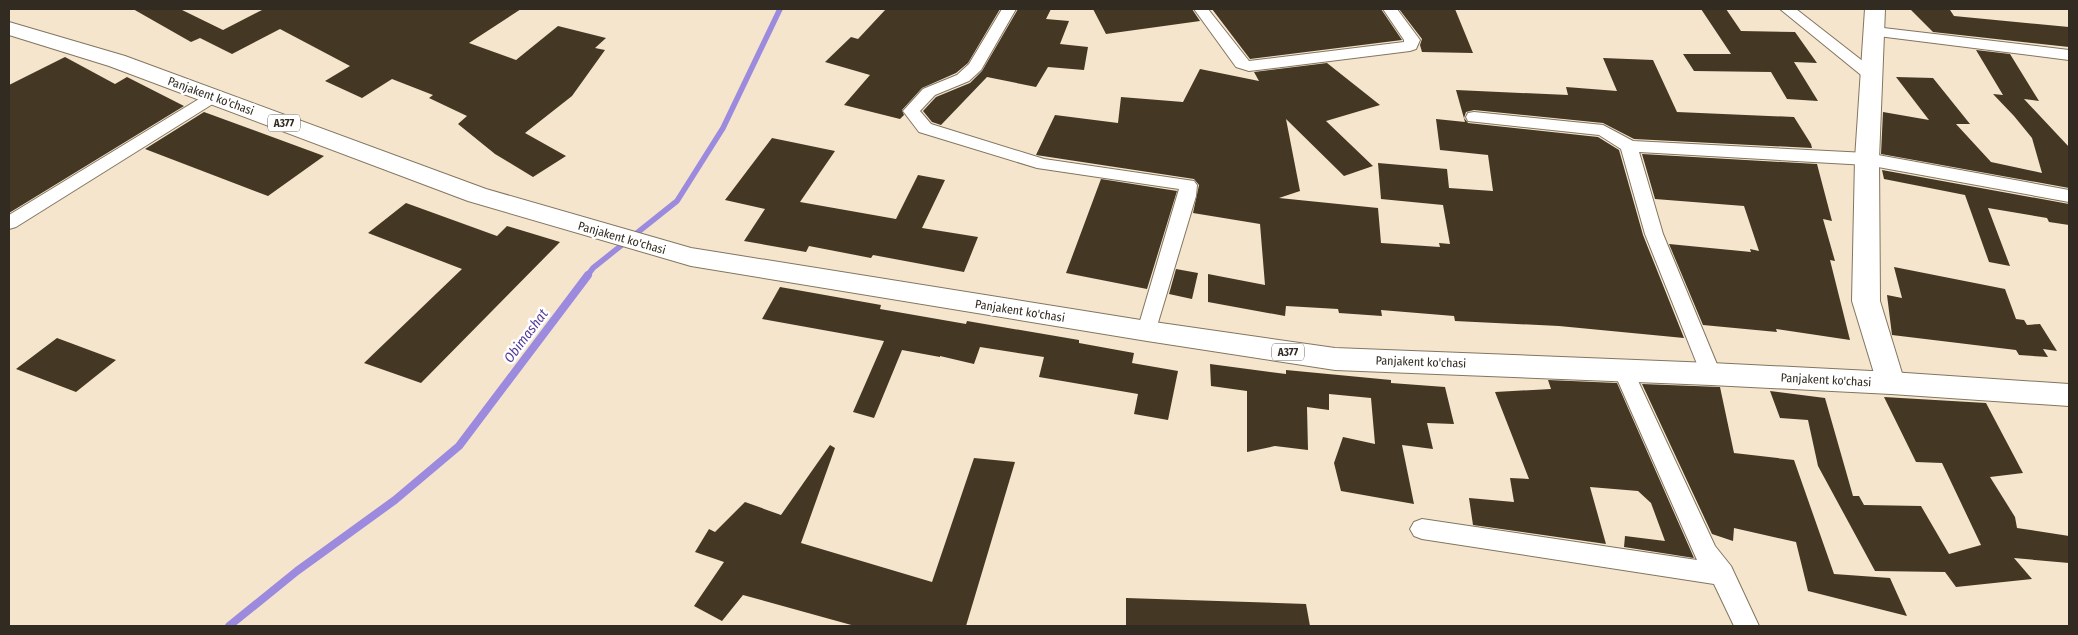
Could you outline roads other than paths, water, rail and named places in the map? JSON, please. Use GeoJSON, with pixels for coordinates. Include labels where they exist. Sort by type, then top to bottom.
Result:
{"type":"FeatureCollection","features":[{"type":"Feature","properties":{"kind":"main road"},"geometry":{"type":"LineString","coordinates":[[1875,20],[1867,159],[1866,301],[1890,383]]}},
{"type":"Feature","properties":{"kind":"main road","name":"Panjakent ko'chasi"},"geometry":{"type":"LineString","coordinates":[[9,28],[117,61],[477,194],[559,220],[691,257],[1147,331],[1335,359],[1710,374],[1890,383],[2069,395]]}},
{"type":"Feature","properties":{"kind":"street"},"geometry":{"type":"LineString","coordinates":[[1009,9],[975,67],[963,78],[929,92],[911,111],[925,128],[1043,164],[1188,185],[1187,196],[1147,331]]}},
{"type":"Feature","properties":{"kind":"street"},"geometry":{"type":"LineString","coordinates":[[1201,9],[1242,64],[1249,66],[1410,46],[1412,40],[1390,9]]}},
{"type":"Feature","properties":{"kind":"street"},"geometry":{"type":"LineString","coordinates":[[1788,9],[1872,76]]}},
{"type":"Feature","properties":{"kind":"street"},"geometry":{"type":"LineString","coordinates":[[1875,20],[2069,55]]}},
{"type":"Feature","properties":{"kind":"street"},"geometry":{"type":"LineString","coordinates":[[9,223],[213,97]]}},
{"type":"Feature","properties":{"kind":"street"},"geometry":{"type":"LineString","coordinates":[[1474,117],[1603,130],[1629,146],[1867,159],[2069,196]]}},
{"type":"Feature","properties":{"kind":"street"},"geometry":{"type":"LineString","coordinates":[[1629,146],[1654,234],[1710,374]]}},
{"type":"Feature","properties":{"kind":"street"},"geometry":{"type":"LineString","coordinates":[[1623,370],[1706,553],[1722,574],[1747,626]]}},
{"type":"Feature","properties":{"kind":"street"},"geometry":{"type":"LineString","coordinates":[[1422,529],[1722,574]]}},
{"type":"Feature","properties":{"kind":"waterway","name":"Obimashat"},"geometry":{"type":"LineString","coordinates":[[587,276],[593,268],[677,201],[723,128],[780,9]]}},
{"type":"Feature","properties":{"kind":"waterway","name":"Obimashat"},"geometry":{"type":"LineString","coordinates":[[229,626],[297,571],[395,500],[459,446],[588,275]]}}]}
